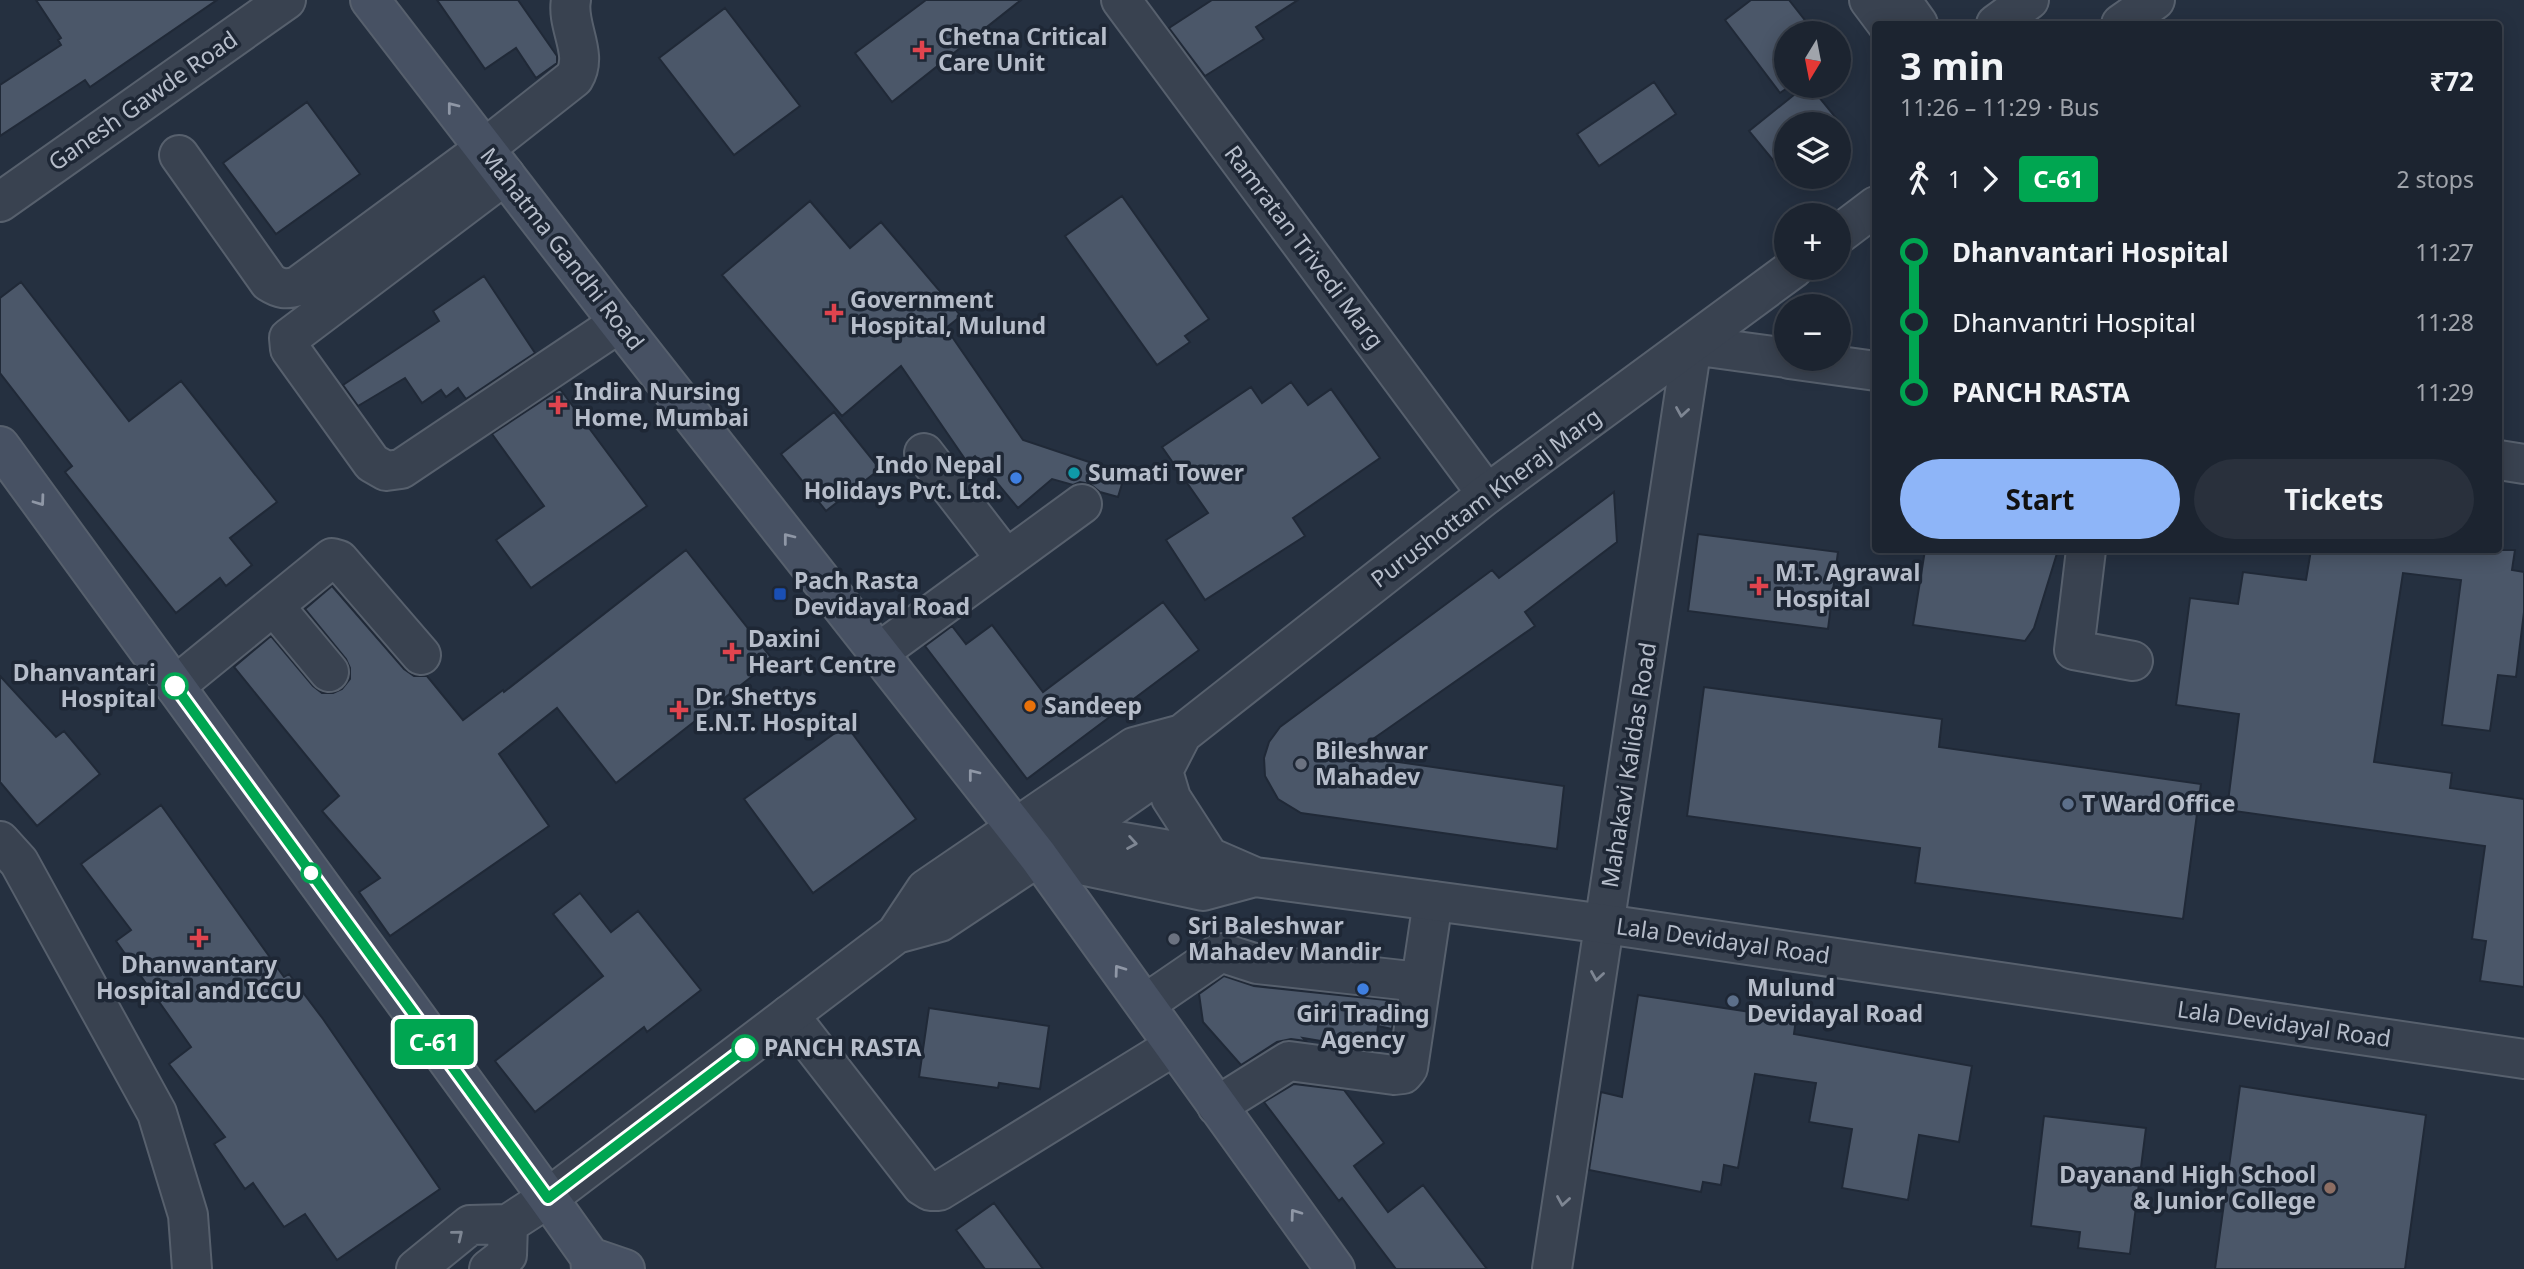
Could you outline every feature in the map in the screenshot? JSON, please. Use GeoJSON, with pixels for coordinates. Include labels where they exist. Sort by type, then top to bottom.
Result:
{"type":"FeatureCollection","features":[{"type":"Feature","properties":{"kind":"main road","name":"Mahatma Gandhi Road"},"geometry":{"type":"LineString","coordinates":[[370,0],[619,323],[1027,842],[1335,1269]]}},
{"type":"Feature","properties":{"kind":"main road"},"geometry":{"type":"LineString","coordinates":[[0,446],[548,1198],[602,1265]]}},
{"type":"Feature","properties":{"kind":"street","name":"Ganesh Gawde Road"},"geometry":{"type":"LineString","coordinates":[[0,202],[286,0]]}},
{"type":"Feature","properties":{"kind":"street"},"geometry":{"type":"LineString","coordinates":[[571,0],[569,12],[580,60],[579,69],[573,78],[495,162],[289,338],[290,349],[372,463],[386,471],[401,469],[619,323]]}},
{"type":"Feature","properties":{"kind":"street","name":"Ramratan Trivedi Marg"},"geometry":{"type":"LineString","coordinates":[[1121,0],[1488,494]]}},
{"type":"Feature","properties":{"kind":"street"},"geometry":{"type":"LineString","coordinates":[[1869,0],[1902,17]]}},
{"type":"Feature","properties":{"kind":"street"},"geometry":{"type":"LineString","coordinates":[[2000,21],[2029,0]]}},
{"type":"Feature","properties":{"kind":"street"},"geometry":{"type":"LineString","coordinates":[[2125,21],[2155,0]]}},
{"type":"Feature","properties":{"kind":"street"},"geometry":{"type":"LineString","coordinates":[[179,155],[269,282],[279,288],[288,289],[298,286],[495,162]]}},
{"type":"Feature","properties":{"kind":"street"},"geometry":{"type":"LineString","coordinates":[[1851,225],[1872,209]]}},
{"type":"Feature","properties":{"kind":"street","name":"Purushottam Kheraj Marg"},"geometry":{"type":"LineString","coordinates":[[1182,734],[1488,494],[1778,280]]}},
{"type":"Feature","properties":{"kind":"street"},"geometry":{"type":"LineString","coordinates":[[1692,345],[1774,357]]}},
{"type":"Feature","properties":{"kind":"street","name":"Mahakavi Kalidas Road"},"geometry":{"type":"LineString","coordinates":[[1552,1269],[1692,345]]}},
{"type":"Feature","properties":{"kind":"street"},"geometry":{"type":"LineString","coordinates":[[1851,368],[1872,370]]}},
{"type":"Feature","properties":{"kind":"street"},"geometry":{"type":"LineString","coordinates":[[923,453],[1006,559]]}},
{"type":"Feature","properties":{"kind":"street"},"geometry":{"type":"LineString","coordinates":[[2502,460],[2524,464]]}},
{"type":"Feature","properties":{"kind":"street"},"geometry":{"type":"LineString","coordinates":[[878,653],[1082,504]]}},
{"type":"Feature","properties":{"kind":"street"},"geometry":{"type":"LineString","coordinates":[[2086,553],[2074,650],[2133,661]]}},
{"type":"Feature","properties":{"kind":"street"},"geometry":{"type":"LineString","coordinates":[[175,686],[332,558],[339,560],[421,655]]}},
{"type":"Feature","properties":{"kind":"street"},"geometry":{"type":"LineString","coordinates":[[274,606],[329,672]]}},
{"type":"Feature","properties":{"kind":"street"},"geometry":{"type":"LineString","coordinates":[[1074,833],[1163,771],[1182,734]]}},
{"type":"Feature","properties":{"kind":"street"},"geometry":{"type":"LineString","coordinates":[[1027,842],[1135,747],[1182,734]]}},
{"type":"Feature","properties":{"kind":"street"},"geometry":{"type":"LineString","coordinates":[[1163,771],[1171,798],[1209,857]]}},
{"type":"Feature","properties":{"kind":"street"},"geometry":{"type":"LineString","coordinates":[[416,1269],[470,1225],[508,1224],[548,1198],[896,934],[926,889],[1027,842],[1074,833],[1209,857],[1255,877]]}},
{"type":"Feature","properties":{"kind":"street"},"geometry":{"type":"LineString","coordinates":[[0,841],[19,862],[157,1113],[187,1215],[192,1269]]}},
{"type":"Feature","properties":{"kind":"street"},"geometry":{"type":"LineString","coordinates":[[1027,842],[1203,891],[1255,877]]}},
{"type":"Feature","properties":{"kind":"street","name":"Lala Devidayal Road"},"geometry":{"type":"LineString","coordinates":[[1255,877],[1605,923],[2524,1059]]}},
{"type":"Feature","properties":{"kind":"street"},"geometry":{"type":"LineString","coordinates":[[1217,1106],[1289,1061],[1403,1074],[1408,1068],[1433,901]]}},
{"type":"Feature","properties":{"kind":"street"},"geometry":{"type":"LineString","coordinates":[[1145,1004],[1223,953],[1257,964],[1420,982]]}},
{"type":"Feature","properties":{"kind":"street"},"geometry":{"type":"LineString","coordinates":[[789,1015],[922,1186],[930,1191],[939,1191],[1174,1045]]}},
{"type":"Feature","properties":{"kind":"street"},"geometry":{"type":"LineString","coordinates":[[489,1269],[507,1255],[508,1224]]}},
{"type":"Feature","properties":{"kind":"building"},"geometry":{"type":"Polygon","coordinates":[[[36,0],[217,0],[90,87],[85,80],[0,136],[0,85],[61,45],[58,40],[61,38],[36,0]]]}},
{"type":"Feature","properties":{"kind":"building"},"geometry":{"type":"Polygon","coordinates":[[[437,0],[518,0],[557,56],[557,63],[536,78],[516,48],[485,69],[437,0]]]}},
{"type":"Feature","properties":{"kind":"building"},"geometry":{"type":"Polygon","coordinates":[[[926,0],[1021,0],[892,102],[855,53],[926,0]]]}},
{"type":"Feature","properties":{"kind":"building"},"geometry":{"type":"Polygon","coordinates":[[[1212,0],[1298,0],[1256,27],[1264,39],[1205,76],[1169,28],[1212,0]]]}},
{"type":"Feature","properties":{"kind":"building"},"geometry":{"type":"Polygon","coordinates":[[[1751,0],[1789,0],[1806,21],[1774,21],[1774,85],[1725,20],[1751,0]]]}},
{"type":"Feature","properties":{"kind":"building"},"geometry":{"type":"Polygon","coordinates":[[[725,8],[800,106],[734,155],[659,58],[725,8]]]}},
{"type":"Feature","properties":{"kind":"building"},"geometry":{"type":"Polygon","coordinates":[[[1654,82],[1676,114],[1599,166],[1577,134],[1654,82]]]}},
{"type":"Feature","properties":{"kind":"building"},"geometry":{"type":"Polygon","coordinates":[[[1790,98],[1820,98],[1831,112],[1774,112],[1774,161],[1749,131],[1790,98]]]}},
{"type":"Feature","properties":{"kind":"building"},"geometry":{"type":"Polygon","coordinates":[[[307,102],[360,174],[276,234],[223,163],[307,102]]]}},
{"type":"Feature","properties":{"kind":"building"},"geometry":{"type":"Polygon","coordinates":[[[1122,196],[1209,319],[1185,336],[1190,342],[1157,365],[1065,236],[1122,196]]]}},
{"type":"Feature","properties":{"kind":"building"},"geometry":{"type":"Polygon","coordinates":[[[810,201],[850,248],[881,222],[961,316],[946,328],[1023,440],[1125,474],[1118,497],[1100,492],[1090,484],[1080,482],[1073,485],[1052,479],[1018,508],[975,456],[967,462],[901,366],[842,416],[722,275],[810,201]]]}},
{"type":"Feature","properties":{"kind":"building"},"geometry":{"type":"Polygon","coordinates":[[[484,276],[535,353],[466,399],[458,388],[446,397],[441,390],[422,403],[405,378],[358,406],[343,385],[439,321],[433,311],[484,276]]]}},
{"type":"Feature","properties":{"kind":"building"},"geometry":{"type":"Polygon","coordinates":[[[21,282],[129,421],[181,381],[277,502],[230,538],[252,565],[226,586],[220,578],[176,613],[65,472],[72,466],[0,373],[0,298],[21,282]]]}},
{"type":"Feature","properties":{"kind":"building"},"geometry":{"type":"Polygon","coordinates":[[[1291,382],[1308,405],[1331,389],[1380,458],[1293,518],[1305,536],[1205,600],[1166,540],[1208,513],[1162,447],[1251,387],[1262,403],[1291,382]]]}},
{"type":"Feature","properties":{"kind":"building"},"geometry":{"type":"Polygon","coordinates":[[[560,389],[647,506],[531,588],[496,540],[544,506],[492,434],[560,389]]]}},
{"type":"Feature","properties":{"kind":"building"},"geometry":{"type":"Polygon","coordinates":[[[834,412],[880,469],[826,511],[781,454],[834,412]]]}},
{"type":"Feature","properties":{"kind":"building"},"geometry":{"type":"Polygon","coordinates":[[[1614,492],[1617,542],[1525,612],[1535,626],[1350,755],[1564,786],[1557,849],[1301,813],[1278,799],[1265,776],[1264,758],[1269,742],[1280,727],[1492,570],[1499,578],[1614,492]]]}},
{"type":"Feature","properties":{"kind":"building"},"geometry":{"type":"Polygon","coordinates":[[[1698,534],[1838,552],[1828,629],[1688,611],[1698,534]]]}},
{"type":"Feature","properties":{"kind":"building"},"geometry":{"type":"Polygon","coordinates":[[[686,550],[773,660],[616,783],[557,708],[499,754],[549,826],[390,936],[359,892],[380,878],[322,811],[339,796],[234,667],[271,636],[322,693],[333,693],[342,689],[350,679],[350,668],[346,659],[305,609],[332,586],[404,669],[414,676],[427,676],[463,720],[503,690],[504,692],[686,550]]]}},
{"type":"Feature","properties":{"kind":"building"},"geometry":{"type":"Polygon","coordinates":[[[2502,550],[2515,550],[2512,570],[2524,572],[2524,612],[2516,677],[2498,675],[2490,731],[2442,725],[2461,580],[2403,573],[2374,762],[2452,773],[2450,788],[2524,799],[2524,987],[2480,981],[2486,941],[2472,939],[2485,846],[2227,810],[2239,714],[2176,705],[2190,598],[2238,604],[2243,572],[2306,580],[2310,553],[2502,553],[2502,550]]]}},
{"type":"Feature","properties":{"kind":"building"},"geometry":{"type":"Polygon","coordinates":[[[1925,553],[2057,553],[2034,628],[2025,641],[1913,625],[1925,553]]]}},
{"type":"Feature","properties":{"kind":"building"},"geometry":{"type":"Polygon","coordinates":[[[1163,602],[1199,650],[1027,779],[925,646],[952,626],[966,644],[992,625],[1043,692],[1163,602]]]}},
{"type":"Feature","properties":{"kind":"building"},"geometry":{"type":"Polygon","coordinates":[[[0,676],[56,737],[64,731],[100,774],[37,826],[0,782],[0,676]]]}},
{"type":"Feature","properties":{"kind":"building"},"geometry":{"type":"Polygon","coordinates":[[[1704,687],[1942,719],[1939,747],[2201,784],[2183,919],[1915,883],[1920,848],[1687,816],[1704,687]]]}},
{"type":"Feature","properties":{"kind":"building"},"geometry":{"type":"Polygon","coordinates":[[[846,725],[916,819],[813,893],[744,799],[846,725]]]}},
{"type":"Feature","properties":{"kind":"building"},"geometry":{"type":"Polygon","coordinates":[[[161,805],[284,977],[289,974],[323,1019],[440,1189],[337,1260],[305,1214],[284,1227],[253,1183],[245,1189],[214,1144],[225,1137],[169,1064],[191,1047],[116,941],[131,930],[81,864],[161,805]]]}},
{"type":"Feature","properties":{"kind":"building"},"geometry":{"type":"Polygon","coordinates":[[[580,893],[611,932],[638,911],[701,990],[647,1032],[644,1027],[535,1112],[495,1061],[603,976],[553,914],[580,893]]]}},
{"type":"Feature","properties":{"kind":"building"},"geometry":{"type":"Polygon","coordinates":[[[1224,976],[1254,986],[1396,1001],[1392,1029],[1378,1026],[1375,1050],[1303,1038],[1306,1041],[1291,1039],[1277,1042],[1241,1065],[1203,1022],[1199,994],[1224,976]]]}},
{"type":"Feature","properties":{"kind":"building"},"geometry":{"type":"Polygon","coordinates":[[[1638,995],[1796,1019],[1794,1034],[1972,1066],[1959,1142],[1919,1135],[1908,1200],[1842,1188],[1852,1129],[1809,1122],[1816,1083],[1755,1074],[1738,1168],[1724,1165],[1721,1185],[1703,1182],[1701,1192],[1589,1170],[1601,1092],[1622,1097],[1638,995]]]}},
{"type":"Feature","properties":{"kind":"building"},"geometry":{"type":"Polygon","coordinates":[[[929,1008],[1049,1026],[1040,1089],[999,1083],[998,1088],[919,1077],[929,1008]]]}},
{"type":"Feature","properties":{"kind":"building"},"geometry":{"type":"Polygon","coordinates":[[[1294,1084],[1344,1090],[1384,1143],[1354,1166],[1388,1212],[1423,1185],[1487,1269],[1396,1269],[1342,1198],[1339,1201],[1264,1102],[1294,1084]]]}},
{"type":"Feature","properties":{"kind":"building","name":"Dayanand High School & Junior College"},"geometry":{"type":"Polygon","coordinates":[[[2240,1086],[2426,1115],[2405,1269],[2215,1269],[2240,1086]]]}},
{"type":"Feature","properties":{"kind":"building"},"geometry":{"type":"Polygon","coordinates":[[[2044,1116],[2146,1128],[2130,1254],[2078,1248],[2080,1232],[2031,1226],[2044,1116]]]}},
{"type":"Feature","properties":{"kind":"building"},"geometry":{"type":"Polygon","coordinates":[[[994,1203],[1043,1269],[985,1269],[956,1230],[994,1203]]]}},
{"type":"Feature","properties":{"kind":"bus line","name":"C-61"},"geometry":{"type":"LineString","coordinates":[[175,686],[548,1198],[745,1048]]}},
{"type":"Feature","properties":{"kind":"place","name":"Chetna Critical Care Unit"},"geometry":{"type":"Point","coordinates":[922,50]}},
{"type":"Feature","properties":{"kind":"place","name":"Government Hospital, Mulund"},"geometry":{"type":"Point","coordinates":[834,313]}},
{"type":"Feature","properties":{"kind":"place","name":"Indira Nursing Home, Mumbai"},"geometry":{"type":"Point","coordinates":[558,405]}},
{"type":"Feature","properties":{"kind":"place","name":"Sumati Tower"},"geometry":{"type":"Point","coordinates":[1074,473]}},
{"type":"Feature","properties":{"kind":"place","name":"Indo Nepal Holidays Pvt. Ltd."},"geometry":{"type":"Point","coordinates":[1016,478]}},
{"type":"Feature","properties":{"kind":"place","name":"M.T. Agrawal Hospital"},"geometry":{"type":"Point","coordinates":[1759,586]}},
{"type":"Feature","properties":{"kind":"place","name":"Pach Rasta Devidayal Road"},"geometry":{"type":"Point","coordinates":[780,594]}},
{"type":"Feature","properties":{"kind":"place","name":"Daxini Heart Centre"},"geometry":{"type":"Point","coordinates":[732,652]}},
{"type":"Feature","properties":{"kind":"place","name":"Dhanvantari Hospital"},"geometry":{"type":"Point","coordinates":[175,686]}},
{"type":"Feature","properties":{"kind":"place","name":"Sandeep"},"geometry":{"type":"Point","coordinates":[1030,706]}},
{"type":"Feature","properties":{"kind":"place","name":"Dr. Shettys E.N.T. Hospital"},"geometry":{"type":"Point","coordinates":[679,710]}},
{"type":"Feature","properties":{"kind":"place","name":"Bileshwar Mahadev"},"geometry":{"type":"Point","coordinates":[1301,764]}},
{"type":"Feature","properties":{"kind":"place","name":"T Ward Office"},"geometry":{"type":"Point","coordinates":[2068,804]}},
{"type":"Feature","properties":{"kind":"place","name":"Dhanwantary Hospital and ICCU"},"geometry":{"type":"Point","coordinates":[199,938]}},
{"type":"Feature","properties":{"kind":"place","name":"Sri Baleshwar Mahadev Mandir"},"geometry":{"type":"Point","coordinates":[1174,939]}},
{"type":"Feature","properties":{"kind":"place","name":"Giri Trading Agency"},"geometry":{"type":"Point","coordinates":[1363,989]}},
{"type":"Feature","properties":{"kind":"place","name":"Mulund Devidayal Road"},"geometry":{"type":"Point","coordinates":[1733,1001]}},
{"type":"Feature","properties":{"kind":"place","name":"PANCH RASTA"},"geometry":{"type":"Point","coordinates":[745,1048]}},
{"type":"Feature","properties":{"kind":"place","name":"Dayanand High School & Junior College"},"geometry":{"type":"Point","coordinates":[2330,1188]}}]}
